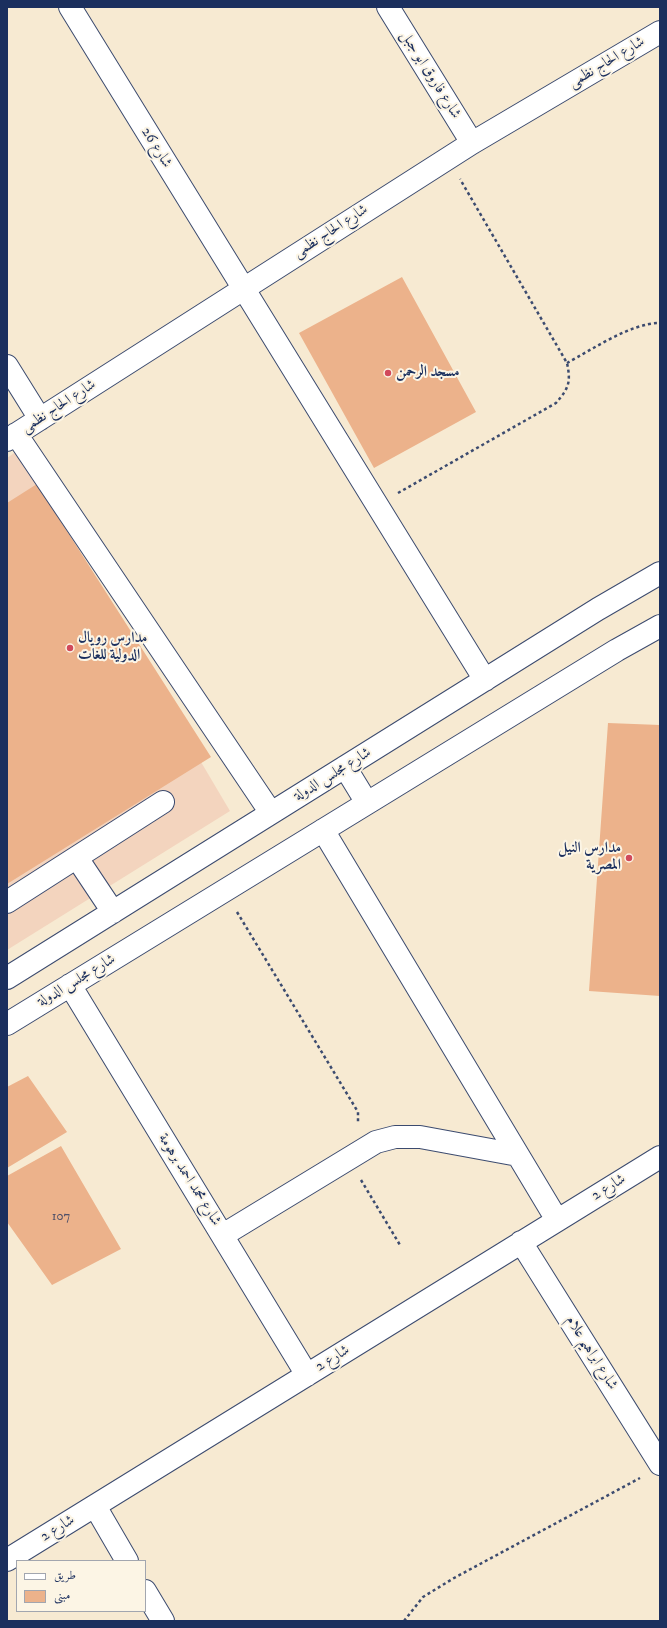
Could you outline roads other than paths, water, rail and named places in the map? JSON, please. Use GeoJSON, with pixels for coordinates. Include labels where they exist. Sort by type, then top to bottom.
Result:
{"type":"FeatureCollection","features":[{"type":"Feature","properties":{"kind":"street","name":"شارع 26"},"geometry":{"type":"LineString","coordinates":[[70,7],[485,680]]}},
{"type":"Feature","properties":{"kind":"street","name":"شارع فاروق ابو جبل"},"geometry":{"type":"LineString","coordinates":[[388,7],[472,143]]}},
{"type":"Feature","properties":{"kind":"street","name":"شارع الحاج نظمى"},"geometry":{"type":"LineString","coordinates":[[12,437],[472,143],[660,32]]}},
{"type":"Feature","properties":{"kind":"street"},"geometry":{"type":"LineString","coordinates":[[7,366],[40,419]]}},
{"type":"Feature","properties":{"kind":"street"},"geometry":{"type":"LineString","coordinates":[[12,437],[271,813]]}},
{"type":"Feature","properties":{"kind":"street","name":"شارع مجلس الدولة"},"geometry":{"type":"LineString","coordinates":[[7,978],[598,609],[660,573]]}},
{"type":"Feature","properties":{"kind":"street","name":"شارع مجلس الدولة"},"geometry":{"type":"LineString","coordinates":[[7,1024],[617,650],[660,626]]}},
{"type":"Feature","properties":{"kind":"street"},"geometry":{"type":"LineString","coordinates":[[345,767],[367,803]]}},
{"type":"Feature","properties":{"kind":"street"},"geometry":{"type":"LineString","coordinates":[[7,902],[163,802]]}},
{"type":"Feature","properties":{"kind":"street"},"geometry":{"type":"LineString","coordinates":[[323,830],[557,1220]]}},
{"type":"Feature","properties":{"kind":"street"},"geometry":{"type":"LineString","coordinates":[[77,858],[113,912]]}},
{"type":"Feature","properties":{"kind":"street","name":"شارع محمد احمد برهومة"},"geometry":{"type":"LineString","coordinates":[[70,985],[307,1375]]}},
{"type":"Feature","properties":{"kind":"street"},"geometry":{"type":"LineString","coordinates":[[223,1235],[376,1142],[395,1137],[420,1137],[518,1155]]}},
{"type":"Feature","properties":{"kind":"street","name":"شارع 2"},"geometry":{"type":"LineString","coordinates":[[7,1560],[660,1157]]}},
{"type":"Feature","properties":{"kind":"street","name":"شارع ابراهيم علام"},"geometry":{"type":"LineString","coordinates":[[522,1242],[653,1469]]}},
{"type":"Feature","properties":{"kind":"street"},"geometry":{"type":"LineString","coordinates":[[95,1506],[126,1560]]}},
{"type":"Feature","properties":{"kind":"street"},"geometry":{"type":"LineString","coordinates":[[146,1593],[162,1621]]}},
{"type":"Feature","properties":{"kind":"place","name":"مسجد الرحمن"},"geometry":{"type":"Point","coordinates":[388,373]}},
{"type":"Feature","properties":{"kind":"place","name":"مدارس رويال الدولية للغات"},"geometry":{"type":"Point","coordinates":[70,648]}},
{"type":"Feature","properties":{"kind":"place","name":"مدارس النيل المصرية"},"geometry":{"type":"Point","coordinates":[629,858]}}]}
